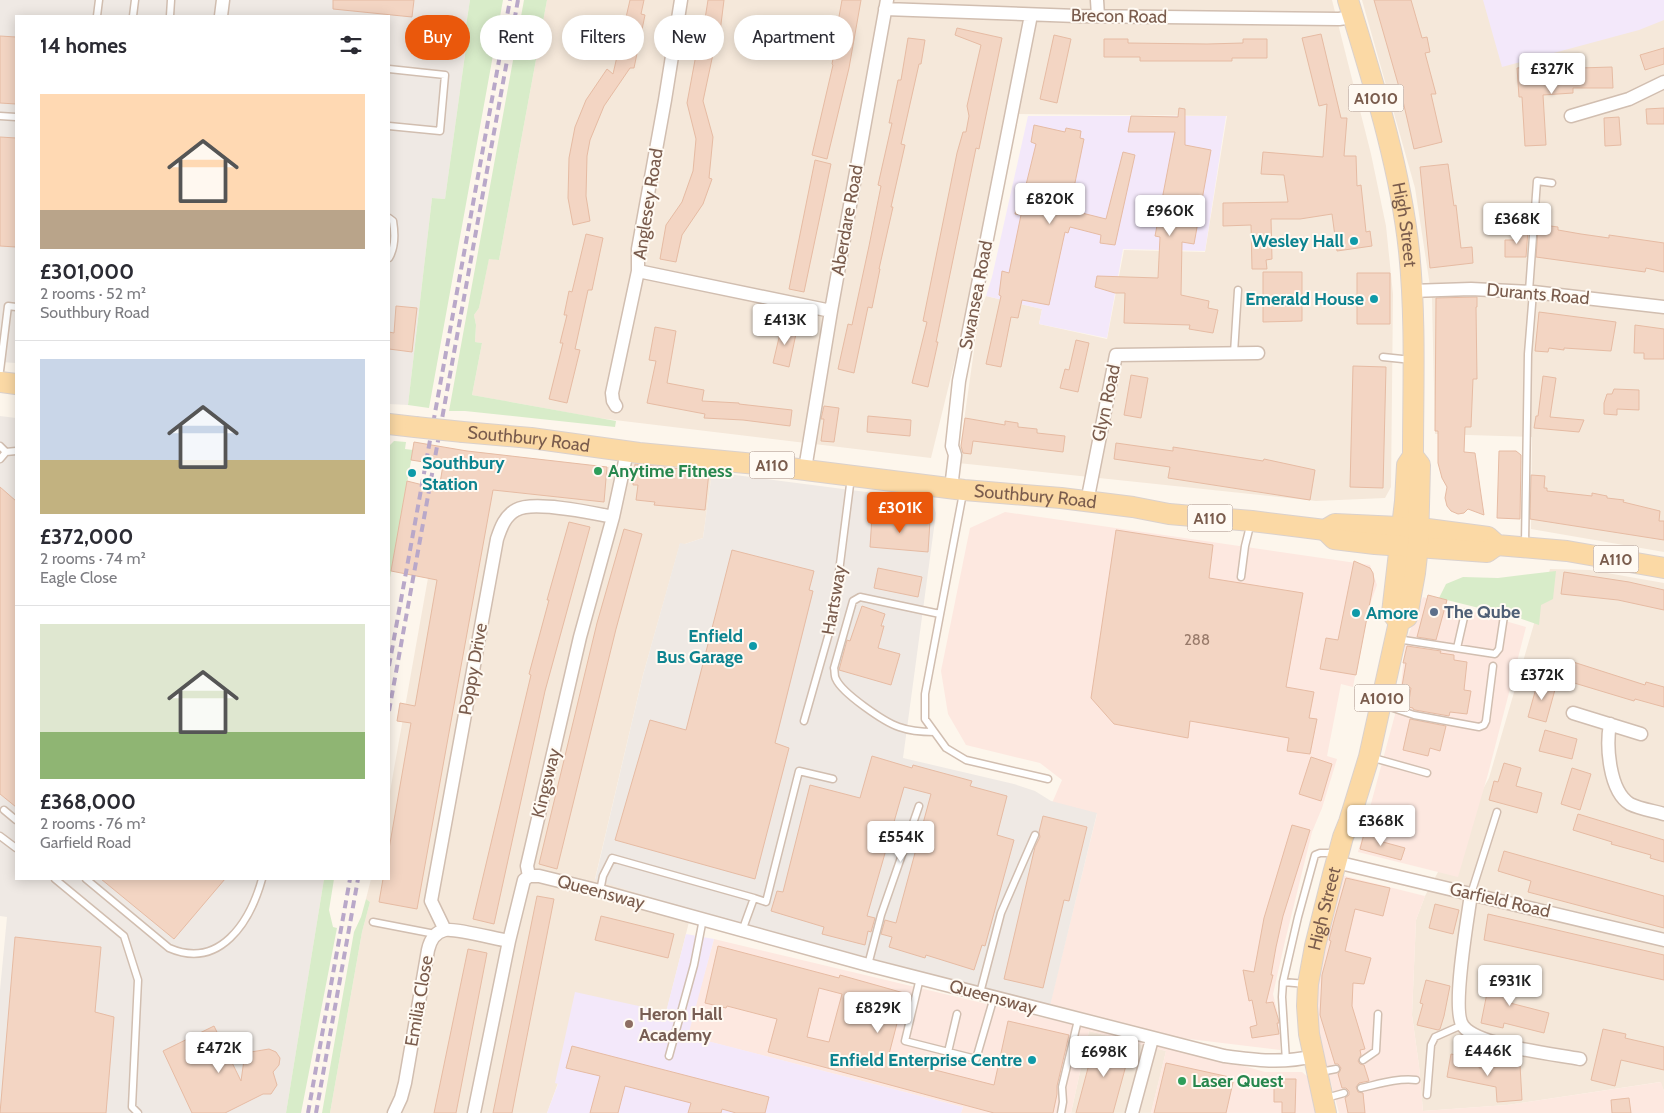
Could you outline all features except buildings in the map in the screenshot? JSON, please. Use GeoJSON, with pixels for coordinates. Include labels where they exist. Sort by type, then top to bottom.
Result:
{"type":"FeatureCollection","features":[{"type":"Feature","properties":{"kind":"main road","name":"High Street"},"geometry":{"type":"LineString","coordinates":[[1324,1106],[1308,1024],[1308,984],[1315,946],[1338,857],[1369,757],[1397,630],[1392,614],[1410,536],[1407,465],[1413,456],[1413,319],[1405,226],[1393,163],[1351,8]]}},
{"type":"Feature","properties":{"kind":"main road"},"geometry":{"type":"LineString","coordinates":[[0,382],[15,384]]}},
{"type":"Feature","properties":{"kind":"main road","name":"Southbury Road"},"geometry":{"type":"LineString","coordinates":[[390,424],[531,438],[627,452],[806,469],[957,489],[1133,507],[1169,514],[1252,521],[1324,530],[1334,539],[1410,536]]}},
{"type":"Feature","properties":{"kind":"main road","name":"A110"},"geometry":{"type":"LineString","coordinates":[[1410,536],[1487,552],[1497,545],[1567,551],[1664,568]]}},
{"type":"Feature","properties":{"kind":"street"},"geometry":{"type":"LineString","coordinates":[[222,15],[223,0]]}},
{"type":"Feature","properties":{"kind":"street","name":"Anglesey Road"},"geometry":{"type":"LineString","coordinates":[[616,406],[612,401],[612,392],[638,272],[638,249],[666,100],[681,0]]}},
{"type":"Feature","properties":{"kind":"street"},"geometry":{"type":"LineString","coordinates":[[1098,0],[1098,16]]}},
{"type":"Feature","properties":{"kind":"street","name":"Brecon Road"},"geometry":{"type":"LineString","coordinates":[[886,4],[1031,14],[1329,19],[1351,8]]}},
{"type":"Feature","properties":{"kind":"street","name":"Aberdare Road"},"geometry":{"type":"LineString","coordinates":[[806,469],[831,311],[886,4]]}},
{"type":"Feature","properties":{"kind":"street","name":"Swansea Road"},"geometry":{"type":"LineString","coordinates":[[957,489],[955,455],[952,446],[959,381],[1031,14]]}},
{"type":"Feature","properties":{"kind":"street"},"geometry":{"type":"LineString","coordinates":[[1571,116],[1629,98],[1664,82]]}},
{"type":"Feature","properties":{"kind":"street"},"geometry":{"type":"LineString","coordinates":[[638,272],[831,311]]}},
{"type":"Feature","properties":{"kind":"street","name":"Durants Road"},"geometry":{"type":"LineString","coordinates":[[1411,291],[1471,289],[1531,292],[1664,307]]}},
{"type":"Feature","properties":{"kind":"street","name":"Glyn Road"},"geometry":{"type":"LineString","coordinates":[[1087,502],[1116,355],[1258,353]]}},
{"type":"Feature","properties":{"kind":"street","name":"Kingsway"},"geometry":{"type":"LineString","coordinates":[[474,1113],[509,941],[524,880],[530,876],[527,866],[541,802],[580,637],[613,517],[627,452]]}},
{"type":"Feature","properties":{"kind":"street","name":"Poppy Drive"},"geometry":{"type":"LineString","coordinates":[[440,932],[431,900],[497,539],[504,520],[517,509],[537,506],[613,517]]}},
{"type":"Feature","properties":{"kind":"street"},"geometry":{"type":"LineString","coordinates":[[1573,713],[1641,734]]}},
{"type":"Feature","properties":{"kind":"street"},"geometry":{"type":"LineString","coordinates":[[1610,724],[1608,738],[1609,754],[1613,777],[1622,796],[1631,804],[1664,814]]}},
{"type":"Feature","properties":{"kind":"street","name":"Garfield Road"},"geometry":{"type":"LineString","coordinates":[[1338,857],[1471,894],[1664,940]]}},
{"type":"Feature","properties":{"kind":"street","name":"Queensway"},"geometry":{"type":"LineString","coordinates":[[530,876],[539,876],[600,891],[868,965],[1152,1039],[1224,1056],[1315,1065]]}},
{"type":"Feature","properties":{"kind":"street"},"geometry":{"type":"LineString","coordinates":[[1471,894],[1458,998],[1459,1015],[1462,1025],[1468,1031],[1487,1041],[1580,1060]]}},
{"type":"Feature","properties":{"kind":"street"},"geometry":{"type":"LineString","coordinates":[[440,932],[509,941]]}},
{"type":"Feature","properties":{"kind":"street","name":"Emilia Close"},"geometry":{"type":"LineString","coordinates":[[394,1113],[405,1083],[428,950],[430,943],[440,932]]}},
{"type":"Feature","properties":{"kind":"street"},"geometry":{"type":"LineString","coordinates":[[1132,1113],[1152,1039]]}},
{"type":"Feature","properties":{"kind":"lane"},"geometry":{"type":"LineString","coordinates":[[97,15],[99,0]]}},
{"type":"Feature","properties":{"kind":"lane"},"geometry":{"type":"LineString","coordinates":[[133,15],[134,0]]}},
{"type":"Feature","properties":{"kind":"lane"},"geometry":{"type":"LineString","coordinates":[[170,15],[172,0]]}},
{"type":"Feature","properties":{"kind":"lane"},"geometry":{"type":"LineString","coordinates":[[390,70],[445,75],[440,131],[390,126]]}},
{"type":"Feature","properties":{"kind":"lane"},"geometry":{"type":"LineString","coordinates":[[0,116],[15,117]]}},
{"type":"Feature","properties":{"kind":"lane"},"geometry":{"type":"LineString","coordinates":[[1525,548],[1528,354],[1537,182],[1552,183]]}},
{"type":"Feature","properties":{"kind":"lane"},"geometry":{"type":"LineString","coordinates":[[390,219],[393,221],[395,230],[390,255]]}},
{"type":"Feature","properties":{"kind":"lane"},"geometry":{"type":"LineString","coordinates":[[1234,353],[1238,290]]}},
{"type":"Feature","properties":{"kind":"lane"},"geometry":{"type":"LineString","coordinates":[[0,371],[8,306],[15,307]]}},
{"type":"Feature","properties":{"kind":"lane"},"geometry":{"type":"LineString","coordinates":[[1383,357],[1413,360]]}},
{"type":"Feature","properties":{"kind":"lane"},"geometry":{"type":"LineString","coordinates":[[0,446],[6,452]]}},
{"type":"Feature","properties":{"kind":"lane"},"geometry":{"type":"LineString","coordinates":[[0,459],[6,452],[15,450]]}},
{"type":"Feature","properties":{"kind":"lane","name":"Hartsway"},"geometry":{"type":"LineString","coordinates":[[804,721],[833,619],[851,476]]}},
{"type":"Feature","properties":{"kind":"lane"},"geometry":{"type":"LineString","coordinates":[[957,489],[940,614],[925,694],[924,709],[926,719],[946,748],[966,760],[1048,779]]}},
{"type":"Feature","properties":{"kind":"lane"},"geometry":{"type":"LineString","coordinates":[[1241,577],[1245,546],[1252,521]]}},
{"type":"Feature","properties":{"kind":"lane"},"geometry":{"type":"LineString","coordinates":[[934,732],[918,732],[897,726],[873,712],[845,692],[835,678],[834,668],[853,600],[860,597],[940,614]]}},
{"type":"Feature","properties":{"kind":"lane"},"geometry":{"type":"LineString","coordinates":[[1457,648],[1464,613]]}},
{"type":"Feature","properties":{"kind":"lane"},"geometry":{"type":"LineString","coordinates":[[1397,630],[1457,648],[1492,654],[1498,652],[1504,616]]}},
{"type":"Feature","properties":{"kind":"lane"},"geometry":{"type":"LineString","coordinates":[[1381,704],[1414,715],[1479,727],[1484,725],[1486,721],[1493,666]]}},
{"type":"Feature","properties":{"kind":"lane"},"geometry":{"type":"LineString","coordinates":[[1369,757],[1427,774]]}},
{"type":"Feature","properties":{"kind":"lane"},"geometry":{"type":"LineString","coordinates":[[600,891],[603,876],[612,858],[766,902],[799,771],[833,779]]}},
{"type":"Feature","properties":{"kind":"lane"},"geometry":{"type":"LineString","coordinates":[[868,965],[881,914],[919,806]]}},
{"type":"Feature","properties":{"kind":"lane"},"geometry":{"type":"LineString","coordinates":[[4,810],[15,819]]}},
{"type":"Feature","properties":{"kind":"lane"},"geometry":{"type":"LineString","coordinates":[[1471,894],[1497,812]]}},
{"type":"Feature","properties":{"kind":"lane"},"geometry":{"type":"LineString","coordinates":[[980,993],[1001,914],[1035,835]]}},
{"type":"Feature","properties":{"kind":"lane"},"geometry":{"type":"LineString","coordinates":[[0,836],[15,847]]}},
{"type":"Feature","properties":{"kind":"lane"},"geometry":{"type":"LineString","coordinates":[[1286,1061],[1282,998],[1283,982],[1298,917],[1315,855],[1320,853],[1338,857]]}},
{"type":"Feature","properties":{"kind":"lane"},"geometry":{"type":"LineString","coordinates":[[56,880],[124,936],[138,980],[132,1107],[138,1113]]}},
{"type":"Feature","properties":{"kind":"lane"},"geometry":{"type":"LineString","coordinates":[[87,880],[169,948],[181,953],[200,955],[216,950],[227,942],[242,925],[262,880]]}},
{"type":"Feature","properties":{"kind":"lane"},"geometry":{"type":"LineString","coordinates":[[742,931],[754,898]]}},
{"type":"Feature","properties":{"kind":"lane"},"geometry":{"type":"LineString","coordinates":[[669,1056],[694,964],[703,919]]}},
{"type":"Feature","properties":{"kind":"lane"},"geometry":{"type":"LineString","coordinates":[[373,922],[440,932]]}},
{"type":"Feature","properties":{"kind":"lane"},"geometry":{"type":"LineString","coordinates":[[920,978],[905,1040],[976,1060],[994,997]]}},
{"type":"Feature","properties":{"kind":"lane"},"geometry":{"type":"LineString","coordinates":[[1283,982],[1308,984]]}},
{"type":"Feature","properties":{"kind":"lane"},"geometry":{"type":"LineString","coordinates":[[948,1052],[957,1014]]}},
{"type":"Feature","properties":{"kind":"lane"},"geometry":{"type":"LineString","coordinates":[[1363,1060],[1376,1051],[1378,1014]]}},
{"type":"Feature","properties":{"kind":"lane"},"geometry":{"type":"LineString","coordinates":[[1061,1113],[1063,1102],[1062,1088],[1078,1020]]}},
{"type":"Feature","properties":{"kind":"lane"},"geometry":{"type":"LineString","coordinates":[[1427,1096],[1434,1037],[1462,1025]]}},
{"type":"Feature","properties":{"kind":"lane"},"geometry":{"type":"LineString","coordinates":[[1315,1065],[1336,1069]]}},
{"type":"Feature","properties":{"kind":"lane"},"geometry":{"type":"LineString","coordinates":[[1361,1088],[1400,1080],[1416,1080]]}},
{"type":"Feature","properties":{"kind":"lane"},"geometry":{"type":"LineString","coordinates":[[1324,1106],[1344,1093]]}},
{"type":"Feature","properties":{"kind":"shaded area"},"geometry":{"type":"Polygon","coordinates":[[[0,0],[470,0],[468,15],[405,15],[405,60],[464,60],[445,199],[432,198],[408,405],[390,404],[390,15],[15,15],[15,363],[0,362],[0,0]]]}},
{"type":"Feature","properties":{"kind":"shaded area"},"geometry":{"type":"Polygon","coordinates":[[[547,0],[1332,0],[1371,154],[1386,226],[1393,294],[1391,487],[1385,498],[1316,501],[958,463],[979,315],[986,296],[1042,309],[1039,324],[1107,339],[1124,250],[1205,252],[1227,116],[1009,114],[998,185],[931,458],[598,418],[472,395],[482,343],[475,342],[476,325],[474,315],[479,308],[489,258],[499,260],[536,60],[552,60],[552,15],[544,15],[547,0]]]}},
{"type":"Feature","properties":{"kind":"shaded area"},"geometry":{"type":"Polygon","coordinates":[[[1362,0],[1664,0],[1664,552],[1531,529],[1532,437],[1435,434],[1432,299],[1415,188],[1362,0]]]}},
{"type":"Feature","properties":{"kind":"shaded area"},"geometry":{"type":"Polygon","coordinates":[[[1483,0],[1664,0],[1664,20],[1639,30],[1502,67],[1483,0]]]}},
{"type":"Feature","properties":{"kind":"shaded area"},"geometry":{"type":"Polygon","coordinates":[[[1028,116],[1226,116],[1205,251],[1123,249],[1107,338],[1039,324],[1042,309],[986,296],[992,277],[1028,116]]]}},
{"type":"Feature","properties":{"kind":"shaded area"},"geometry":{"type":"Polygon","coordinates":[[[0,416],[15,418],[15,880],[324,880],[286,1113],[0,1113],[0,990],[7,917],[0,916],[0,416]]]}},
{"type":"Feature","properties":{"kind":"shaded area"},"geometry":{"type":"Polygon","coordinates":[[[461,450],[607,467],[638,462],[712,472],[703,538],[680,544],[643,675],[595,879],[692,910],[666,1013],[558,1083],[547,1113],[330,1113],[362,932],[370,902],[366,899],[371,880],[390,880],[390,791],[428,578],[461,450]]]}},
{"type":"Feature","properties":{"kind":"shaded area"},"geometry":{"type":"Polygon","coordinates":[[[712,472],[928,500],[933,505],[936,513],[903,758],[1014,784],[1035,791],[1051,801],[1097,813],[1050,1006],[692,910],[595,880],[643,675],[680,543],[685,544],[703,538],[712,472]]]}},
{"type":"Feature","properties":{"kind":"shaded area"},"geometry":{"type":"Polygon","coordinates":[[[1005,512],[1370,565],[1377,585],[1368,610],[1353,687],[1341,684],[1327,756],[1337,759],[1322,808],[1312,832],[1273,994],[1281,1027],[1280,1050],[1181,1038],[1050,1004],[1097,814],[1052,803],[1062,780],[1040,763],[966,745],[948,714],[941,671],[970,528],[1005,512]]]}},
{"type":"Feature","properties":{"kind":"shaded area"},"geometry":{"type":"Polygon","coordinates":[[[1550,569],[1590,570],[1664,583],[1664,1091],[1660,1082],[1507,1105],[1423,1111],[1412,1015],[1416,920],[1425,896],[1489,778],[1550,569]]]}},
{"type":"Feature","properties":{"kind":"shaded area"},"geometry":{"type":"Polygon","coordinates":[[[1423,597],[1526,627],[1488,774],[1458,877],[1358,852],[1400,696],[1405,644],[1423,597]]]}},
{"type":"Feature","properties":{"kind":"shaded area"},"geometry":{"type":"Polygon","coordinates":[[[1337,874],[1425,896],[1416,920],[1412,1015],[1423,1111],[1507,1105],[1661,1082],[1664,1091],[1664,1113],[1339,1113],[1313,1016],[1322,951],[1337,874]]]}},
{"type":"Feature","properties":{"kind":"shaded area","name":"Heron Hall Academy"},"geometry":{"type":"Polygon","coordinates":[[[686,934],[714,939],[688,1036],[963,1107],[961,1113],[547,1113],[558,1084],[555,1083],[575,992],[666,1012],[686,934]]]}},
{"type":"Feature","properties":{"kind":"shaded area"},"geometry":{"type":"Polygon","coordinates":[[[714,939],[1070,1024],[1091,1023],[1265,1072],[1302,1072],[1308,1077],[1317,1113],[1151,1113],[1166,1051],[1089,1031],[1071,1113],[961,1113],[963,1107],[687,1036],[714,939]]]}},
{"type":"Feature","properties":{"kind":"shaded area"},"geometry":{"type":"Polygon","coordinates":[[[1089,1031],[1166,1051],[1151,1113],[1071,1113],[1089,1031]]]}},
{"type":"Feature","properties":{"kind":"green space"},"geometry":{"type":"Polygon","coordinates":[[[470,0],[503,0],[500,15],[480,15],[480,60],[492,60],[429,408],[408,405],[432,198],[445,199],[464,60],[470,60],[470,15],[468,15],[470,0]]]}},
{"type":"Feature","properties":{"kind":"green space"},"geometry":{"type":"Polygon","coordinates":[[[524,0],[547,0],[544,15],[521,15],[524,0]]]}},
{"type":"Feature","properties":{"kind":"green space"},"geometry":{"type":"Polygon","coordinates":[[[513,60],[536,60],[499,260],[489,259],[479,308],[474,315],[476,325],[475,342],[482,343],[472,395],[616,421],[615,427],[465,411],[449,411],[513,60]]]}},
{"type":"Feature","properties":{"kind":"green space"},"geometry":{"type":"Polygon","coordinates":[[[394,441],[406,442],[405,449],[413,450],[390,577],[390,445],[394,441]]]}},
{"type":"Feature","properties":{"kind":"green space"},"geometry":{"type":"Polygon","coordinates":[[[1556,571],[1553,599],[1541,605],[1539,625],[1519,618],[1439,598],[1446,584],[1463,577],[1498,578],[1556,571]]]}},
{"type":"Feature","properties":{"kind":"green space"},"geometry":{"type":"Polygon","coordinates":[[[324,880],[334,880],[329,910],[333,927],[337,928],[301,1113],[286,1113],[324,880]]]}},
{"type":"Feature","properties":{"kind":"green space"},"geometry":{"type":"Polygon","coordinates":[[[366,899],[370,902],[362,932],[330,1113],[322,1113],[354,932],[366,899]]]}},
{"type":"Feature","properties":{"kind":"railway"},"geometry":{"type":"LineString","coordinates":[[390,660],[510,0]]}},
{"type":"Feature","properties":{"kind":"railway"},"geometry":{"type":"LineString","coordinates":[[390,705],[518,0]]}},
{"type":"Feature","properties":{"kind":"railway"},"geometry":{"type":"LineString","coordinates":[[308,1113],[350,880]]}},
{"type":"Feature","properties":{"kind":"railway"},"geometry":{"type":"LineString","coordinates":[[316,1113],[358,880]]}},
{"type":"Feature","properties":{"kind":"place","name":"Wesley Hall"},"geometry":{"type":"Point","coordinates":[1354,241]}},
{"type":"Feature","properties":{"kind":"place","name":"Emerald House"},"geometry":{"type":"Point","coordinates":[1374,299]}},
{"type":"Feature","properties":{"kind":"place","name":"Anytime Fitness"},"geometry":{"type":"Point","coordinates":[598,471]}},
{"type":"Feature","properties":{"kind":"place","name":"Southbury Station"},"geometry":{"type":"Point","coordinates":[412,473]}},
{"type":"Feature","properties":{"kind":"place","name":"The Qube"},"geometry":{"type":"Point","coordinates":[1434,612]}},
{"type":"Feature","properties":{"kind":"place","name":"Amore"},"geometry":{"type":"Point","coordinates":[1356,613]}},
{"type":"Feature","properties":{"kind":"place","name":"Enfield Bus Garage"},"geometry":{"type":"Point","coordinates":[753,646]}},
{"type":"Feature","properties":{"kind":"place","name":"Heron Hall Academy"},"geometry":{"type":"Point","coordinates":[629,1024]}},
{"type":"Feature","properties":{"kind":"place","name":"Enfield Enterprise Centre"},"geometry":{"type":"Point","coordinates":[1032,1060]}},
{"type":"Feature","properties":{"kind":"place","name":"Laser Quest"},"geometry":{"type":"Point","coordinates":[1182,1081]}}]}
